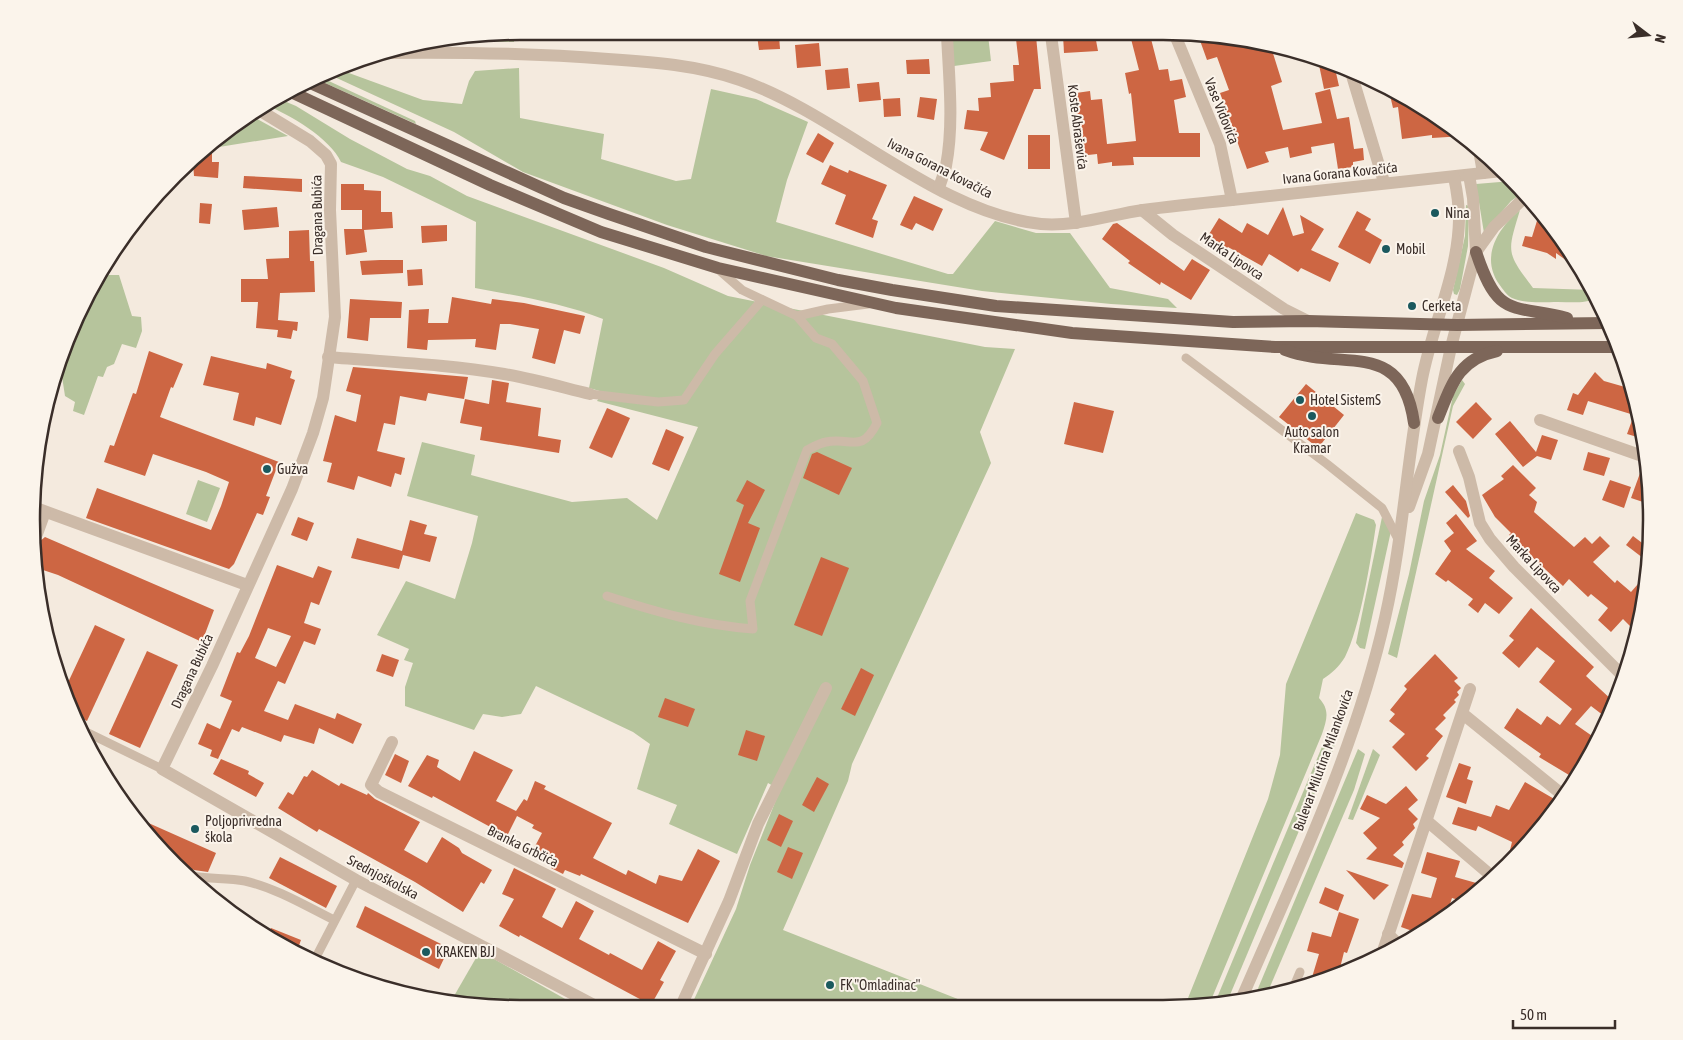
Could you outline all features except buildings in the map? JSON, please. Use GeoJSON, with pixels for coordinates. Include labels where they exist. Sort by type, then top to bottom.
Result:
{"type":"FeatureCollection","features":[{"type":"Feature","properties":{"kind":"main road"},"geometry":{"type":"LineString","coordinates":[[317,86],[564,198],[706,247],[784,267],[892,290],[996,306],[1161,319],[1233,322],[1308,321],[1457,325],[1600,323]]}},
{"type":"Feature","properties":{"kind":"main road"},"geometry":{"type":"LineString","coordinates":[[298,95],[465,174],[568,219],[641,245],[718,268],[876,304],[1072,333],[1275,347],[1610,347]]}},
{"type":"Feature","properties":{"kind":"main road"},"geometry":{"type":"LineString","coordinates":[[296,96],[308,99]]}},
{"type":"Feature","properties":{"kind":"main road"},"geometry":{"type":"LineString","coordinates":[[1476,252],[1487,282],[1501,301],[1522,311],[1587,323]]}},
{"type":"Feature","properties":{"kind":"main road"},"geometry":{"type":"LineString","coordinates":[[1275,347],[1312,358],[1363,360],[1381,366],[1396,377],[1405,388],[1411,401],[1414,423]]}},
{"type":"Feature","properties":{"kind":"main road"},"geometry":{"type":"LineString","coordinates":[[1438,418],[1455,378],[1462,368],[1490,353],[1512,348]]}},
{"type":"Feature","properties":{"kind":"street"},"geometry":{"type":"LineString","coordinates":[[939,188],[946,166],[948,147],[950,104],[947,40]]}},
{"type":"Feature","properties":{"kind":"street","name":"Koste Abraševića"},"geometry":{"type":"LineString","coordinates":[[1052,40],[1076,223]]}},
{"type":"Feature","properties":{"kind":"street","name":"Vase Vidovića"},"geometry":{"type":"LineString","coordinates":[[1177,40],[1220,144],[1232,200]]}},
{"type":"Feature","properties":{"kind":"street","name":"Ivana Gorana Kovačića"},"geometry":{"type":"LineString","coordinates":[[410,53],[467,52],[554,56],[670,63],[702,69],[741,80],[784,98],[966,202],[1009,218],[1043,224],[1076,223],[1142,210],[1384,182],[1493,172]]}},
{"type":"Feature","properties":{"kind":"street"},"geometry":{"type":"LineString","coordinates":[[1353,80],[1384,182]]}},
{"type":"Feature","properties":{"kind":"street","name":"Dragana Bubića"},"geometry":{"type":"LineString","coordinates":[[162,769],[292,489],[313,433],[323,398],[335,317],[330,210],[331,164],[326,155],[310,140],[265,113]]}},
{"type":"Feature","properties":{"kind":"street"},"geometry":{"type":"LineString","coordinates":[[1481,161],[1483,173]]}},
{"type":"Feature","properties":{"kind":"street"},"geometry":{"type":"LineString","coordinates":[[1469,175],[1473,198],[1476,252]]}},
{"type":"Feature","properties":{"kind":"street","name":"Bulevar Milutina Milankovića"},"geometry":{"type":"LineString","coordinates":[[1244,993],[1334,780],[1375,655],[1385,616],[1403,520],[1414,423],[1430,347],[1458,237],[1459,210],[1454,177]]}},
{"type":"Feature","properties":{"kind":"street"},"geometry":{"type":"LineString","coordinates":[[1476,252],[1494,227],[1521,201]]}},
{"type":"Feature","properties":{"kind":"street","name":"Marka Lipovca"},"geometry":{"type":"LineString","coordinates":[[1142,210],[1173,235],[1284,309],[1308,321]]}},
{"type":"Feature","properties":{"kind":"street","name":"Bulevar Milutina Milankovića"},"geometry":{"type":"LineString","coordinates":[[1403,520],[1423,473],[1438,418],[1451,347],[1476,252]]}},
{"type":"Feature","properties":{"kind":"street"},"geometry":{"type":"LineString","coordinates":[[328,357],[481,371],[533,380],[590,394]]}},
{"type":"Feature","properties":{"kind":"street"},"geometry":{"type":"LineString","coordinates":[[1540,420],[1639,455]]}},
{"type":"Feature","properties":{"kind":"street","name":"Marka Lipovca"},"geometry":{"type":"LineString","coordinates":[[1459,451],[1469,478],[1480,523],[1490,539],[1514,567],[1619,672]]}},
{"type":"Feature","properties":{"kind":"street"},"geometry":{"type":"LineString","coordinates":[[40,510],[247,585]]}},
{"type":"Feature","properties":{"kind":"street"},"geometry":{"type":"LineString","coordinates":[[684,1000],[706,954],[758,824],[826,688]]}},
{"type":"Feature","properties":{"kind":"street"},"geometry":{"type":"LineString","coordinates":[[1385,945],[1470,689]]}},
{"type":"Feature","properties":{"kind":"street"},"geometry":{"type":"LineString","coordinates":[[1462,714],[1559,792]]}},
{"type":"Feature","properties":{"kind":"street","name":"Branka Grbčića"},"geometry":{"type":"LineString","coordinates":[[392,742],[371,786],[379,792],[706,954]]}},
{"type":"Feature","properties":{"kind":"street","name":"Srednjoškolska"},"geometry":{"type":"LineString","coordinates":[[162,769],[356,880],[584,1000]]}},
{"type":"Feature","properties":{"kind":"street"},"geometry":{"type":"LineString","coordinates":[[1426,821],[1488,873]]}},
{"type":"Feature","properties":{"kind":"street"},"geometry":{"type":"LineString","coordinates":[[1388,934],[1394,940]]}},
{"type":"Feature","properties":{"kind":"lane"},"geometry":{"type":"LineString","coordinates":[[607,596],[670,616],[720,626],[753,629],[750,601],[807,450],[826,442],[862,442],[870,437],[877,423],[863,381],[832,344],[816,338],[797,316],[742,290],[718,268]]}},
{"type":"Feature","properties":{"kind":"lane"},"geometry":{"type":"LineString","coordinates":[[590,394],[658,402],[684,400],[715,354],[762,300]]}},
{"type":"Feature","properties":{"kind":"lane"},"geometry":{"type":"LineString","coordinates":[[797,316],[828,309],[876,304]]}},
{"type":"Feature","properties":{"kind":"lane"},"geometry":{"type":"LineString","coordinates":[[1186,358],[1327,464],[1382,508],[1390,521],[1398,541]]}},
{"type":"Feature","properties":{"kind":"lane"},"geometry":{"type":"LineString","coordinates":[[91,735],[162,769]]}},
{"type":"Feature","properties":{"kind":"lane"},"geometry":{"type":"LineString","coordinates":[[200,877],[247,882],[276,892],[334,920]]}},
{"type":"Feature","properties":{"kind":"lane"},"geometry":{"type":"LineString","coordinates":[[317,954],[356,880]]}},
{"type":"Feature","properties":{"kind":"lane"},"geometry":{"type":"LineString","coordinates":[[1296,981],[1300,972]]}},
{"type":"Feature","properties":{"kind":"green space"},"geometry":{"type":"Polygon","coordinates":[[[514,40],[514,42],[485,41],[514,40]]]}},
{"type":"Feature","properties":{"kind":"green space"},"geometry":{"type":"Polygon","coordinates":[[[951,40],[989,40],[991,61],[954,66],[951,40]]]}},
{"type":"Feature","properties":{"kind":"green space"},"geometry":{"type":"Polygon","coordinates":[[[519,68],[520,118],[604,134],[601,159],[676,181],[691,179],[711,89],[756,99],[808,122],[787,180],[776,222],[948,274],[953,274],[995,221],[1036,233],[1070,233],[1110,288],[1168,299],[1177,308],[1111,304],[982,291],[766,256],[667,225],[523,172],[454,132],[335,77],[347,72],[423,100],[462,104],[469,81],[475,71],[519,68]]]}},
{"type":"Feature","properties":{"kind":"green space"},"geometry":{"type":"Polygon","coordinates":[[[328,81],[415,121],[416,124],[324,83],[328,81]]]}},
{"type":"Feature","properties":{"kind":"green space"},"geometry":{"type":"Polygon","coordinates":[[[285,101],[407,169],[430,176],[467,196],[664,268],[728,296],[985,347],[1015,349],[980,432],[991,463],[852,764],[848,781],[783,930],[960,1000],[694,1000],[736,909],[750,865],[780,790],[768,783],[737,854],[669,824],[677,805],[637,789],[650,744],[633,732],[536,686],[521,714],[502,717],[483,714],[474,730],[405,706],[405,687],[413,663],[404,660],[409,649],[377,635],[406,581],[455,599],[478,516],[407,496],[422,442],[475,455],[471,475],[572,502],[627,498],[657,520],[698,427],[597,401],[603,392],[589,388],[603,319],[556,304],[475,288],[476,222],[383,177],[341,162],[336,153],[319,136],[273,108],[285,101]]]}},
{"type":"Feature","properties":{"kind":"green space"},"geometry":{"type":"Polygon","coordinates":[[[257,119],[288,136],[219,147],[257,119]]]}},
{"type":"Feature","properties":{"kind":"green space"},"geometry":{"type":"Polygon","coordinates":[[[1503,182],[1517,197],[1511,201],[1484,233],[1476,184],[1503,182]]]}},
{"type":"Feature","properties":{"kind":"green space"},"geometry":{"type":"Polygon","coordinates":[[[1466,205],[1469,206],[1468,246],[1460,289],[1457,295],[1454,294],[1453,290],[1465,236],[1466,205]]]}},
{"type":"Feature","properties":{"kind":"green space"},"geometry":{"type":"Polygon","coordinates":[[[1520,210],[1511,244],[1511,252],[1518,267],[1533,288],[1584,290],[1589,300],[1535,302],[1517,300],[1506,294],[1494,274],[1491,264],[1491,253],[1499,234],[1520,210]]]}},
{"type":"Feature","properties":{"kind":"green space"},"geometry":{"type":"Polygon","coordinates":[[[107,275],[119,275],[132,316],[141,317],[142,331],[136,348],[122,344],[114,364],[107,367],[103,377],[98,376],[84,415],[73,411],[75,402],[65,396],[62,376],[77,336],[107,275]]]}},
{"type":"Feature","properties":{"kind":"green space"},"geometry":{"type":"Polygon","coordinates":[[[1462,380],[1465,384],[1453,406],[1397,658],[1388,654],[1409,574],[1424,501],[1440,455],[1453,396],[1462,380]]]}},
{"type":"Feature","properties":{"kind":"green space"},"geometry":{"type":"Polygon","coordinates":[[[198,480],[220,488],[207,522],[186,514],[198,480]]]}},
{"type":"Feature","properties":{"kind":"green space"},"geometry":{"type":"Polygon","coordinates":[[[1356,513],[1374,520],[1376,525],[1374,539],[1355,629],[1345,657],[1323,679],[1319,698],[1325,707],[1326,715],[1322,734],[1212,997],[1188,999],[1268,799],[1280,755],[1286,684],[1356,513]]]}},
{"type":"Feature","properties":{"kind":"green space"},"geometry":{"type":"Polygon","coordinates":[[[1382,517],[1391,531],[1365,649],[1360,648],[1356,643],[1382,517]]]}},
{"type":"Feature","properties":{"kind":"green space"},"geometry":{"type":"Polygon","coordinates":[[[1328,739],[1336,741],[1230,995],[1217,997],[1324,742],[1328,739]]]}},
{"type":"Feature","properties":{"kind":"green space"},"geometry":{"type":"Polygon","coordinates":[[[1358,749],[1365,754],[1354,790],[1269,988],[1257,991],[1358,749]]]}},
{"type":"Feature","properties":{"kind":"green space"},"geometry":{"type":"Polygon","coordinates":[[[1373,749],[1380,755],[1353,820],[1348,819],[1373,749]]]}},
{"type":"Feature","properties":{"kind":"green space"},"geometry":{"type":"Polygon","coordinates":[[[480,951],[567,1000],[489,999],[454,996],[480,951]]]}},
{"type":"Feature","properties":{"kind":"place","name":"Nina"},"geometry":{"type":"Point","coordinates":[1435,213]}},
{"type":"Feature","properties":{"kind":"place","name":"Mobil"},"geometry":{"type":"Point","coordinates":[1386,249]}},
{"type":"Feature","properties":{"kind":"place","name":"Cerketa"},"geometry":{"type":"Point","coordinates":[1412,306]}},
{"type":"Feature","properties":{"kind":"place","name":"Hotel SistemS"},"geometry":{"type":"Point","coordinates":[1300,400]}},
{"type":"Feature","properties":{"kind":"place","name":"Auto salon Kramar"},"geometry":{"type":"Point","coordinates":[1312,416]}},
{"type":"Feature","properties":{"kind":"place","name":"Gužva"},"geometry":{"type":"Point","coordinates":[267,469]}},
{"type":"Feature","properties":{"kind":"place","name":"Poljoprivredna škola"},"geometry":{"type":"Point","coordinates":[195,829]}},
{"type":"Feature","properties":{"kind":"place","name":"KRAKEN BJJ"},"geometry":{"type":"Point","coordinates":[426,952]}},
{"type":"Feature","properties":{"kind":"place","name":"FK \"Omladinac\""},"geometry":{"type":"Point","coordinates":[830,985]}}]}
